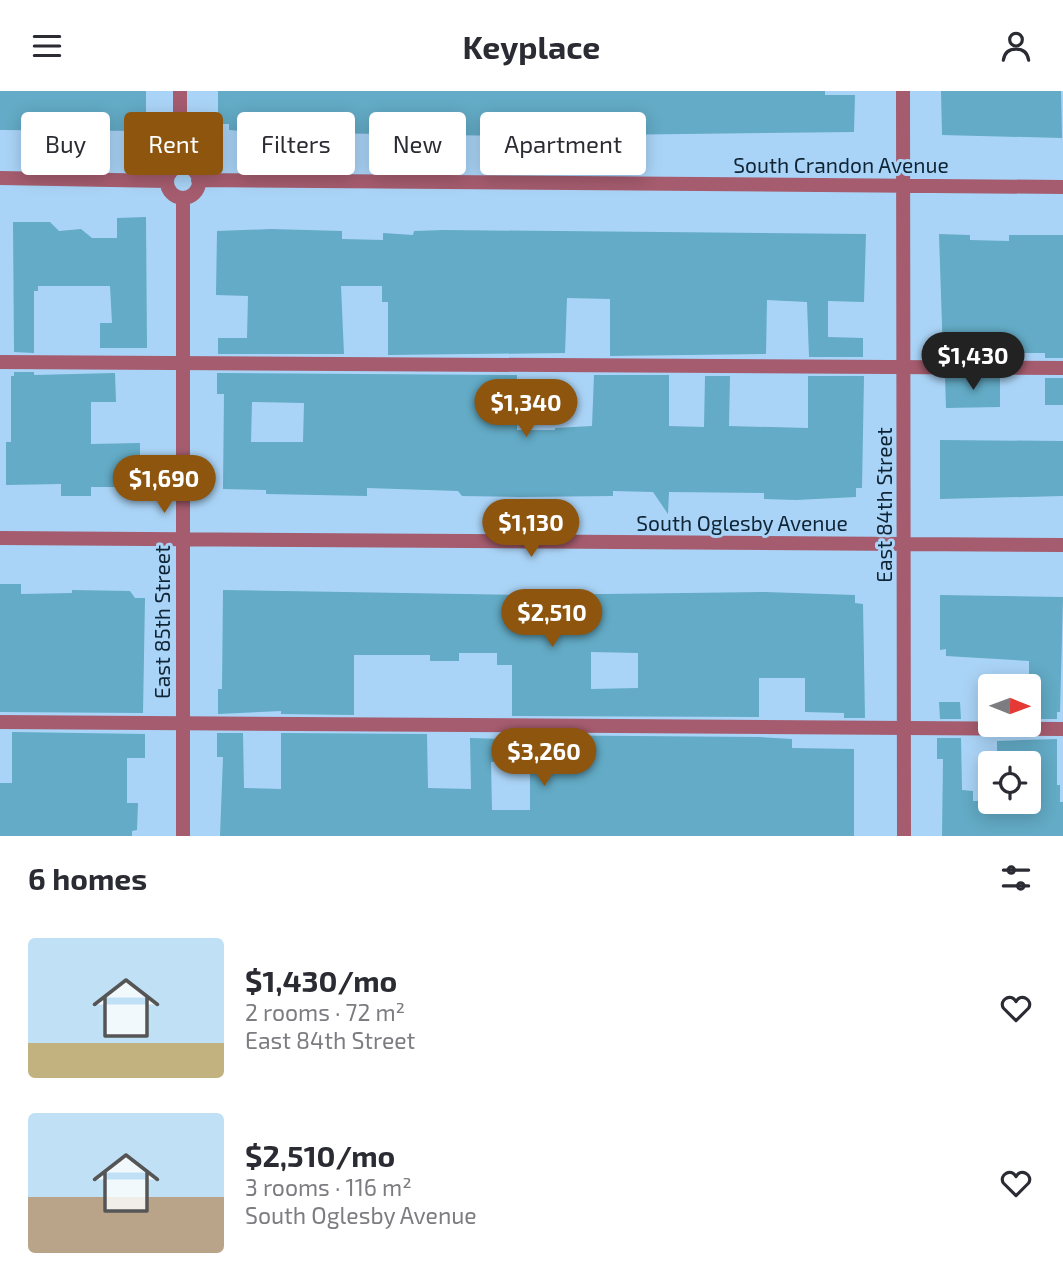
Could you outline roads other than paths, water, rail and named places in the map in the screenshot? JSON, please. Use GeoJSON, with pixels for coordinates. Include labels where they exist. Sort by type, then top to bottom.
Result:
{"type":"FeatureCollection","features":[{"type":"Feature","properties":{"kind":"street"},"geometry":{"type":"LineString","coordinates":[[180,91],[180,112]]}},
{"type":"Feature","properties":{"kind":"street","name":"East 84th Street"},"geometry":{"type":"LineString","coordinates":[[903,91],[904,836]]}},
{"type":"Feature","properties":{"kind":"street"},"geometry":{"type":"LineString","coordinates":[[169,175],[167,181],[173,194],[183,198],[193,194],[198,180],[196,175]]}},
{"type":"Feature","properties":{"kind":"street"},"geometry":{"type":"LineString","coordinates":[[0,178],[167,181]]}},
{"type":"Feature","properties":{"kind":"street","name":"South Crandon Avenue"},"geometry":{"type":"LineString","coordinates":[[198,180],[1063,187]]}},
{"type":"Feature","properties":{"kind":"street","name":"East 85th Street"},"geometry":{"type":"LineString","coordinates":[[183,198],[183,836]]}},
{"type":"Feature","properties":{"kind":"street"},"geometry":{"type":"LineString","coordinates":[[0,362],[1063,368]]}},
{"type":"Feature","properties":{"kind":"street","name":"South Oglesby Avenue"},"geometry":{"type":"LineString","coordinates":[[0,538],[1063,545]]}},
{"type":"Feature","properties":{"kind":"street"},"geometry":{"type":"LineString","coordinates":[[0,722],[1063,729]]}}]}
